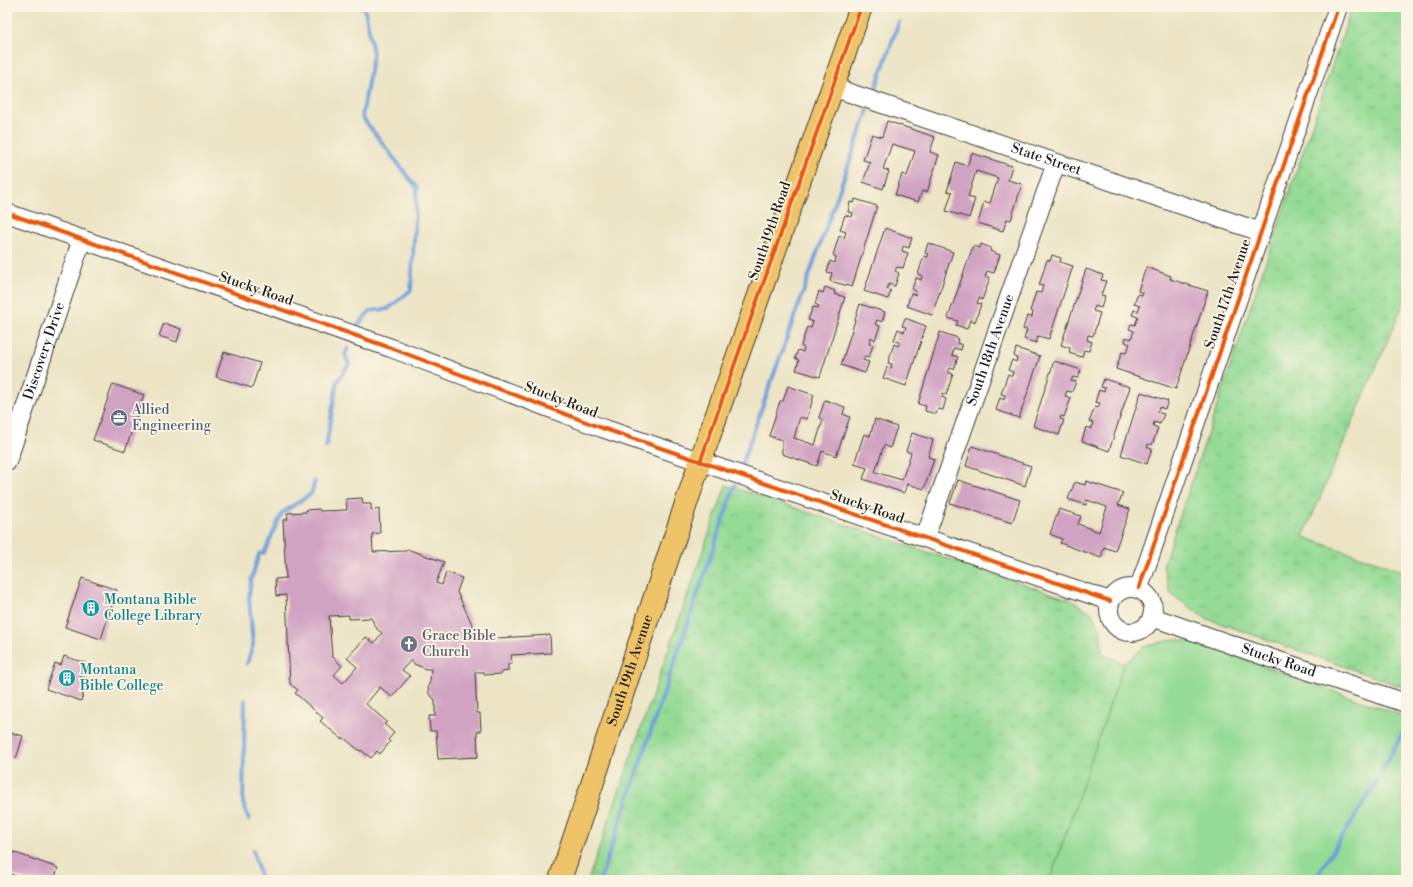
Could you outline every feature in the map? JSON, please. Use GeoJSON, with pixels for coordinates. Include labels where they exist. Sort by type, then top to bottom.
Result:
{"type":"FeatureCollection","features":[{"type":"Feature","properties":{"kind":"main road","name":"South 19th Road"},"geometry":{"type":"LineString","coordinates":[[700,462],[861,7]]}},
{"type":"Feature","properties":{"kind":"main road","name":"South 19th Avenue"},"geometry":{"type":"LineString","coordinates":[[560,880],[700,462]]}},
{"type":"Feature","properties":{"kind":"street","name":"South 17th Avenue"},"geometry":{"type":"LineString","coordinates":[[1138,588],[1338,7]]}},
{"type":"Feature","properties":{"kind":"street","name":"State Street"},"geometry":{"type":"LineString","coordinates":[[832,87],[1261,232]]}},
{"type":"Feature","properties":{"kind":"street","name":"South 18th Avenue"},"geometry":{"type":"LineString","coordinates":[[925,538],[1056,163]]}},
{"type":"Feature","properties":{"kind":"street","name":"Stucky Road"},"geometry":{"type":"LineString","coordinates":[[7,213],[391,348],[602,428],[1110,602]]}},
{"type":"Feature","properties":{"kind":"street","name":"Discovery Drive"},"geometry":{"type":"LineString","coordinates":[[7,462],[82,240]]}},
{"type":"Feature","properties":{"kind":"street"},"geometry":{"type":"LineString","coordinates":[[1127,588],[1138,588],[1146,593],[1153,605],[1152,617],[1142,630],[1126,632],[1113,624],[1108,609],[1114,595],[1120,590],[1127,588]]}},
{"type":"Feature","properties":{"kind":"street","name":"Stucky Road"},"geometry":{"type":"LineString","coordinates":[[1152,617],[1406,703]]}},
{"type":"Feature","properties":{"kind":"green space"},"geometry":{"type":"Polygon","coordinates":[[[1352,7],[1406,7],[1406,298],[1303,537],[1406,572],[1406,688],[1205,618],[1171,594],[1163,566],[1352,7]]]}},
{"type":"Feature","properties":{"kind":"green space"},"geometry":{"type":"Polygon","coordinates":[[[726,485],[1071,600],[1091,612],[1101,629],[1102,654],[1124,664],[1050,880],[588,880],[726,485]]]}},
{"type":"Feature","properties":{"kind":"green space"},"geometry":{"type":"Polygon","coordinates":[[[1174,639],[1199,643],[1406,717],[1406,880],[1050,880],[1124,664],[1144,647],[1174,639]]]}},
{"type":"Feature","properties":{"kind":"building"},"geometry":{"type":"Polygon","coordinates":[[[887,121],[935,137],[930,152],[939,155],[927,192],[922,191],[918,202],[895,195],[902,174],[907,176],[915,151],[892,144],[883,169],[889,171],[883,189],[863,182],[870,162],[863,160],[872,134],[882,137],[887,121]]]}},
{"type":"Feature","properties":{"kind":"building"},"geometry":{"type":"Polygon","coordinates":[[[972,153],[1012,166],[1008,180],[1022,184],[1011,220],[1007,219],[1003,231],[978,223],[984,202],[990,203],[998,178],[976,171],[968,197],[975,199],[969,218],[946,211],[952,192],[947,191],[956,162],[967,166],[972,153]]]}},
{"type":"Feature","properties":{"kind":"building"},"geometry":{"type":"Polygon","coordinates":[[[855,199],[877,206],[852,287],[830,281],[832,273],[827,272],[830,261],[835,263],[836,257],[833,255],[839,236],[844,238],[846,232],[840,230],[845,215],[852,217],[853,213],[848,212],[850,202],[854,203],[855,199]]]}},
{"type":"Feature","properties":{"kind":"building"},"geometry":{"type":"Polygon","coordinates":[[[885,228],[912,238],[909,248],[903,246],[902,251],[908,253],[903,268],[897,267],[895,271],[899,273],[895,286],[889,284],[887,289],[891,291],[888,299],[864,291],[885,228]]]}},
{"type":"Feature","properties":{"kind":"building"},"geometry":{"type":"Polygon","coordinates":[[[928,243],[953,252],[932,315],[907,306],[911,293],[915,295],[916,291],[912,289],[916,278],[921,280],[922,276],[918,274],[924,256],[928,257],[929,254],[925,253],[928,243]]]}},
{"type":"Feature","properties":{"kind":"building"},"geometry":{"type":"Polygon","coordinates":[[[981,244],[991,248],[990,251],[1000,255],[994,273],[987,271],[985,277],[990,278],[982,300],[979,298],[977,303],[981,304],[975,322],[970,320],[967,329],[956,325],[958,321],[948,318],[973,246],[980,248],[981,244]]]}},
{"type":"Feature","properties":{"kind":"building"},"geometry":{"type":"Polygon","coordinates":[[[1052,255],[1061,258],[1060,262],[1073,266],[1049,339],[1038,336],[1036,343],[1024,339],[1027,330],[1023,329],[1027,316],[1032,317],[1033,312],[1030,311],[1036,292],[1041,293],[1043,286],[1039,285],[1047,260],[1050,261],[1052,255]]]}},
{"type":"Feature","properties":{"kind":"building"},"geometry":{"type":"Polygon","coordinates":[[[1146,267],[1171,276],[1170,279],[1208,291],[1176,389],[1116,369],[1122,352],[1126,353],[1130,344],[1125,342],[1126,337],[1131,339],[1134,331],[1129,329],[1131,324],[1135,325],[1138,317],[1132,315],[1134,310],[1138,311],[1140,306],[1134,304],[1138,294],[1142,295],[1143,293],[1138,291],[1146,267]]]}},
{"type":"Feature","properties":{"kind":"building"},"geometry":{"type":"Polygon","coordinates":[[[1086,269],[1103,275],[1101,280],[1106,281],[1101,295],[1105,296],[1101,308],[1095,306],[1093,311],[1100,313],[1093,336],[1088,335],[1087,340],[1092,342],[1089,351],[1084,350],[1082,357],[1069,353],[1070,348],[1061,345],[1086,269]]]}},
{"type":"Feature","properties":{"kind":"building"},"geometry":{"type":"Polygon","coordinates":[[[825,287],[835,291],[834,294],[845,297],[820,377],[796,370],[799,360],[795,358],[798,350],[803,352],[804,348],[801,346],[807,327],[811,328],[813,322],[808,320],[813,307],[818,308],[819,306],[815,304],[819,291],[823,293],[825,287]]]}},
{"type":"Feature","properties":{"kind":"building"},"geometry":{"type":"Polygon","coordinates":[[[860,304],[885,312],[882,322],[877,320],[875,324],[880,326],[875,340],[871,337],[869,344],[873,345],[869,357],[865,356],[863,360],[869,362],[865,373],[841,365],[860,304]]]}},
{"type":"Feature","properties":{"kind":"building"},"geometry":{"type":"Polygon","coordinates":[[[905,318],[926,326],[906,386],[883,378],[887,367],[891,368],[892,364],[888,363],[894,344],[898,346],[900,342],[894,340],[898,329],[904,332],[906,327],[902,326],[905,318]]]}},
{"type":"Feature","properties":{"kind":"building"},"geometry":{"type":"Polygon","coordinates":[[[164,323],[181,329],[177,342],[159,336],[164,323]]]}},
{"type":"Feature","properties":{"kind":"building"},"geometry":{"type":"Polygon","coordinates":[[[940,332],[958,338],[957,343],[962,345],[961,350],[954,348],[952,355],[958,357],[954,369],[950,368],[948,372],[953,374],[946,395],[943,393],[942,397],[946,399],[943,410],[938,409],[936,414],[925,411],[926,406],[918,404],[940,332]]]}},
{"type":"Feature","properties":{"kind":"building"},"geometry":{"type":"Polygon","coordinates":[[[1016,348],[1040,356],[1019,418],[996,410],[1000,398],[1004,400],[1005,395],[1001,394],[1008,374],[1012,376],[1013,372],[1008,370],[1012,360],[1016,362],[1017,358],[1014,356],[1016,348]]]}},
{"type":"Feature","properties":{"kind":"building"},"geometry":{"type":"Polygon","coordinates":[[[224,352],[260,363],[252,388],[216,377],[224,352]]]}},
{"type":"Feature","properties":{"kind":"building"},"geometry":{"type":"Polygon","coordinates":[[[1054,361],[1081,370],[1078,378],[1073,377],[1071,381],[1076,382],[1072,392],[1067,391],[1065,396],[1071,398],[1064,417],[1061,416],[1060,419],[1064,420],[1059,435],[1033,426],[1054,361]]]}},
{"type":"Feature","properties":{"kind":"building"},"geometry":{"type":"Polygon","coordinates":[[[1104,379],[1130,387],[1109,451],[1082,441],[1086,427],[1091,429],[1093,423],[1089,422],[1095,407],[1098,408],[1100,403],[1095,402],[1099,390],[1104,392],[1105,388],[1101,387],[1104,379]]]}},
{"type":"Feature","properties":{"kind":"building","name":"Allied Engineering"},"geometry":{"type":"Polygon","coordinates":[[[113,384],[144,395],[125,451],[93,440],[113,384]]]}},
{"type":"Feature","properties":{"kind":"building"},"geometry":{"type":"Polygon","coordinates":[[[788,386],[814,395],[807,419],[800,417],[794,438],[815,445],[823,420],[819,417],[825,400],[845,407],[843,414],[850,417],[836,456],[822,451],[817,466],[782,454],[782,440],[769,436],[780,401],[783,401],[788,386]]]}},
{"type":"Feature","properties":{"kind":"building"},"geometry":{"type":"Polygon","coordinates":[[[1141,392],[1168,401],[1165,409],[1159,407],[1157,412],[1164,414],[1160,424],[1154,422],[1153,426],[1158,428],[1152,445],[1148,444],[1147,447],[1152,449],[1147,464],[1121,455],[1141,392]]]}},
{"type":"Feature","properties":{"kind":"building"},"geometry":{"type":"Polygon","coordinates":[[[875,419],[897,427],[890,448],[884,445],[875,472],[902,480],[911,453],[906,451],[912,433],[933,440],[928,457],[934,459],[924,489],[907,484],[904,493],[863,479],[867,468],[854,464],[864,434],[870,436],[875,419]]]}},
{"type":"Feature","properties":{"kind":"building"},"geometry":{"type":"Polygon","coordinates":[[[972,446],[1031,466],[1025,486],[966,466],[972,446]]]}},
{"type":"Feature","properties":{"kind":"building"},"geometry":{"type":"Polygon","coordinates":[[[958,480],[1020,500],[1012,523],[950,503],[958,480]]]}},
{"type":"Feature","properties":{"kind":"building"},"geometry":{"type":"Polygon","coordinates":[[[1086,481],[1123,493],[1118,505],[1130,509],[1115,551],[1104,547],[1101,558],[1060,543],[1062,539],[1050,534],[1059,509],[1081,516],[1078,524],[1099,532],[1107,507],[1087,500],[1086,505],[1068,499],[1075,482],[1085,485],[1086,481]]]}},
{"type":"Feature","properties":{"kind":"building"},"geometry":{"type":"Polygon","coordinates":[[[362,498],[363,504],[371,504],[371,510],[379,509],[380,533],[372,534],[373,552],[406,551],[407,549],[444,562],[436,583],[442,585],[446,572],[462,578],[457,592],[479,639],[550,635],[551,653],[511,655],[512,664],[508,664],[508,671],[501,672],[501,674],[485,675],[484,672],[475,672],[477,713],[480,713],[481,731],[477,731],[478,757],[438,759],[436,731],[430,731],[429,716],[435,716],[435,700],[429,694],[428,686],[430,682],[431,669],[426,669],[414,664],[411,660],[402,670],[410,676],[392,697],[380,687],[366,704],[387,722],[384,724],[394,733],[388,740],[390,742],[380,754],[377,751],[371,758],[344,738],[342,739],[320,721],[323,718],[295,693],[298,690],[290,684],[286,595],[276,596],[275,579],[286,578],[283,520],[288,519],[287,513],[306,512],[306,510],[347,510],[346,499],[362,498]],[[349,615],[329,616],[332,656],[342,666],[334,675],[343,683],[357,667],[347,658],[366,637],[374,643],[382,633],[377,629],[371,618],[349,619],[349,615]]]}},
{"type":"Feature","properties":{"kind":"building","name":"Montana Bible College Library"},"geometry":{"type":"Polygon","coordinates":[[[82,578],[117,590],[101,639],[65,627],[82,578]]]}},
{"type":"Feature","properties":{"kind":"building","name":"Montana Bible College"},"geometry":{"type":"Polygon","coordinates":[[[64,656],[85,663],[80,677],[88,679],[81,701],[46,689],[55,663],[61,665],[64,656]]]}},
{"type":"Feature","properties":{"kind":"building"},"geometry":{"type":"Polygon","coordinates":[[[7,732],[23,736],[16,759],[7,757],[7,732]]]}},
{"type":"Feature","properties":{"kind":"building"},"geometry":{"type":"Polygon","coordinates":[[[13,852],[58,868],[54,880],[27,880],[7,873],[7,867],[13,852]]]}},
{"type":"Feature","properties":{"kind":"waterway"},"geometry":{"type":"LineString","coordinates":[[358,325],[370,311],[388,309],[411,290],[417,188],[362,117],[373,54],[366,14],[363,7]]}},
{"type":"Feature","properties":{"kind":"waterway"},"geometry":{"type":"LineString","coordinates":[[875,90],[899,22]]}},
{"type":"Feature","properties":{"kind":"waterway"},"geometry":{"type":"LineString","coordinates":[[742,464],[868,110]]}},
{"type":"Feature","properties":{"kind":"waterway"},"geometry":{"type":"LineString","coordinates":[[326,447],[337,382],[349,364],[345,355],[348,348]]}},
{"type":"Feature","properties":{"kind":"waterway"},"geometry":{"type":"LineString","coordinates":[[247,664],[253,645],[249,597],[251,581],[259,554],[264,553],[282,513],[311,494],[315,481]]}},
{"type":"Feature","properties":{"kind":"waterway"},"geometry":{"type":"LineString","coordinates":[[600,880],[735,485]]}},
{"type":"Feature","properties":{"kind":"waterway"},"geometry":{"type":"LineString","coordinates":[[245,700],[243,803],[249,820]]}},
{"type":"Feature","properties":{"kind":"waterway"},"geometry":{"type":"LineString","coordinates":[[1314,880],[1372,790],[1406,726]]}},
{"type":"Feature","properties":{"kind":"waterway"},"geometry":{"type":"LineString","coordinates":[[253,850],[261,880]]}},
{"type":"Feature","properties":{"kind":"cycle path"},"geometry":{"type":"LineString","coordinates":[[700,462],[861,7]]}},
{"type":"Feature","properties":{"kind":"cycle path"},"geometry":{"type":"LineString","coordinates":[[1139,588],[1338,7]]}},
{"type":"Feature","properties":{"kind":"cycle path"},"geometry":{"type":"LineString","coordinates":[[7,213],[391,348],[602,428],[1110,601]]}},
{"type":"Feature","properties":{"kind":"place","name":"Allied Engineering"},"geometry":{"type":"Point","coordinates":[119,418]}},
{"type":"Feature","properties":{"kind":"place","name":"Montana Bible College Library"},"geometry":{"type":"Point","coordinates":[91,608]}},
{"type":"Feature","properties":{"kind":"place","name":"Grace Bible Church"},"geometry":{"type":"Point","coordinates":[409,644]}},
{"type":"Feature","properties":{"kind":"place","name":"Montana Bible College"},"geometry":{"type":"Point","coordinates":[67,678]}}]}
